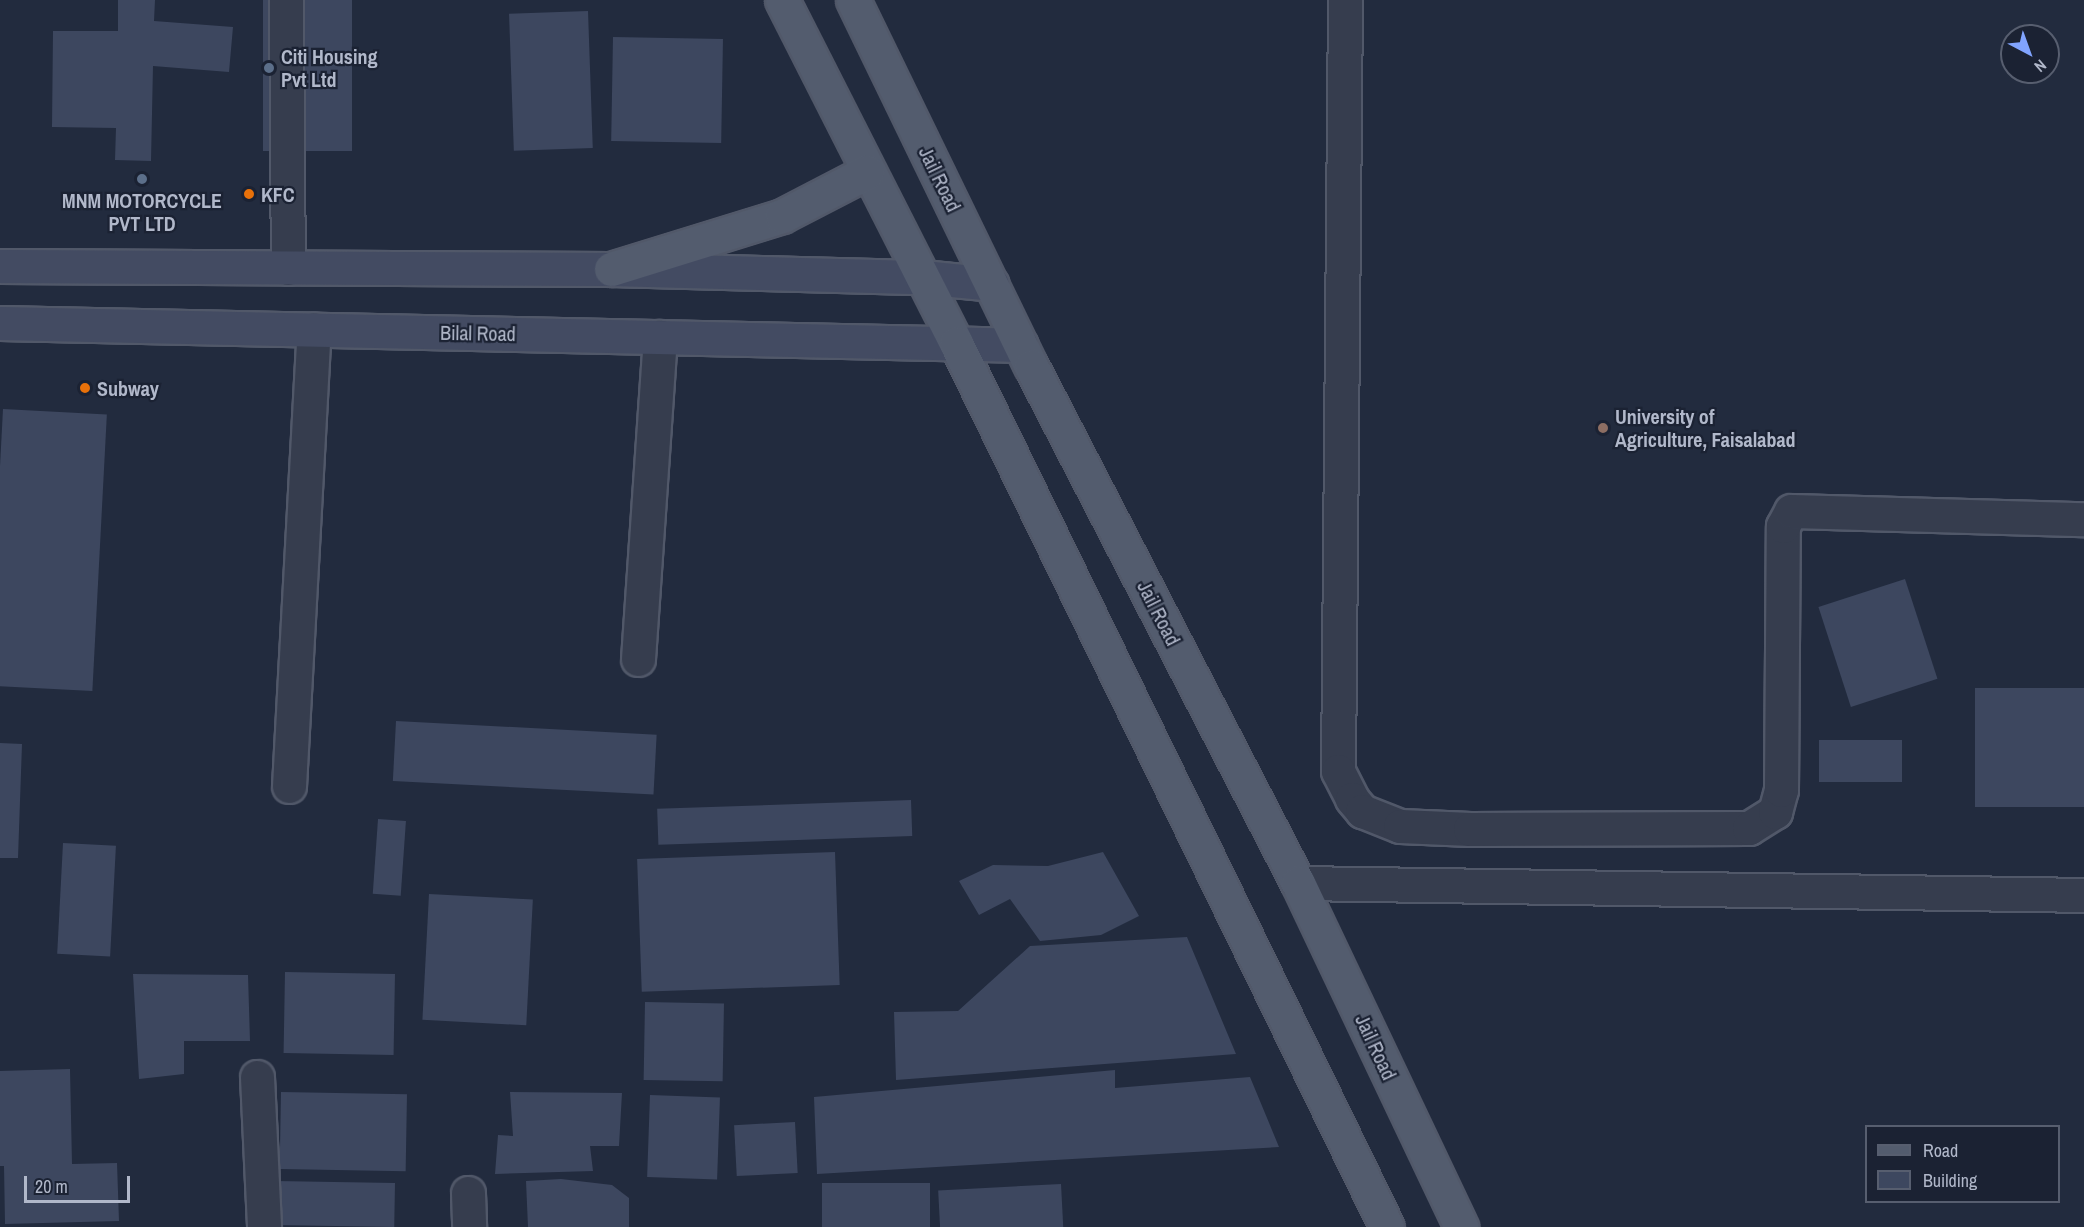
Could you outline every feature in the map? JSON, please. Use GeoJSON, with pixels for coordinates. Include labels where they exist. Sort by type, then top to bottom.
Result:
{"type":"FeatureCollection","features":[{"type":"Feature","properties":{"kind":"main road"},"geometry":{"type":"LineString","coordinates":[[782,0],[956,343],[1387,1227]]}},
{"type":"Feature","properties":{"kind":"main road","name":"Jail Road"},"geometry":{"type":"LineString","coordinates":[[853,0],[1021,345],[1299,883],[1461,1227]]}},
{"type":"Feature","properties":{"kind":"main road"},"geometry":{"type":"LineString","coordinates":[[611,269],[782,216],[867,171]]}},
{"type":"Feature","properties":{"kind":"main road"},"geometry":{"type":"LineString","coordinates":[[0,266],[611,269],[922,277],[992,284]]}},
{"type":"Feature","properties":{"kind":"main road","name":"Bilal Road"},"geometry":{"type":"LineString","coordinates":[[0,323],[1021,345]]}},
{"type":"Feature","properties":{"kind":"street"},"geometry":{"type":"LineString","coordinates":[[286,0],[288,268]]}},
{"type":"Feature","properties":{"kind":"street"},"geometry":{"type":"LineString","coordinates":[[1345,0],[1338,771],[1352,799],[1362,811],[1401,826],[1470,829],[1749,828],[1775,812],[1781,790],[1783,526],[1791,511],[2084,519]]}},
{"type":"Feature","properties":{"kind":"street"},"geometry":{"type":"LineString","coordinates":[[289,786],[314,330]]}},
{"type":"Feature","properties":{"kind":"street"},"geometry":{"type":"LineString","coordinates":[[638,659],[660,337]]}},
{"type":"Feature","properties":{"kind":"street"},"geometry":{"type":"LineString","coordinates":[[1299,883],[2084,895]]}},
{"type":"Feature","properties":{"kind":"street"},"geometry":{"type":"LineString","coordinates":[[257,1077],[264,1227]]}},
{"type":"Feature","properties":{"kind":"street"},"geometry":{"type":"LineString","coordinates":[[468,1194],[469,1227]]}},
{"type":"Feature","properties":{"kind":"building"},"geometry":{"type":"Polygon","coordinates":[[[118,0],[155,0],[154,21],[233,27],[229,72],[153,66],[151,161],[115,160],[116,128],[52,127],[53,31],[118,31],[118,0]]]}},
{"type":"Feature","properties":{"kind":"building"},"geometry":{"type":"Polygon","coordinates":[[[263,0],[352,0],[352,151],[263,151],[263,0]]]}},
{"type":"Feature","properties":{"kind":"building"},"geometry":{"type":"Polygon","coordinates":[[[588,11],[593,148],[514,151],[509,14],[588,11]]]}},
{"type":"Feature","properties":{"kind":"building"},"geometry":{"type":"Polygon","coordinates":[[[613,37],[723,39],[721,143],[611,141],[613,37]]]}},
{"type":"Feature","properties":{"kind":"building"},"geometry":{"type":"Polygon","coordinates":[[[3,409],[107,414],[92,691],[0,686],[0,466],[3,409]]]}},
{"type":"Feature","properties":{"kind":"building"},"geometry":{"type":"Polygon","coordinates":[[[1905,579],[1937,679],[1851,707],[1818,607],[1905,579]]]}},
{"type":"Feature","properties":{"kind":"building"},"geometry":{"type":"Polygon","coordinates":[[[1975,688],[2084,688],[2084,807],[1975,807],[1975,688]]]}},
{"type":"Feature","properties":{"kind":"building"},"geometry":{"type":"Polygon","coordinates":[[[396,721],[657,735],[654,795],[393,781],[396,721]]]}},
{"type":"Feature","properties":{"kind":"building"},"geometry":{"type":"Polygon","coordinates":[[[1819,740],[1902,740],[1902,782],[1819,782],[1819,740]]]}},
{"type":"Feature","properties":{"kind":"building"},"geometry":{"type":"Polygon","coordinates":[[[0,743],[22,744],[18,858],[0,858],[0,743]]]}},
{"type":"Feature","properties":{"kind":"building"},"geometry":{"type":"Polygon","coordinates":[[[911,800],[912,836],[658,845],[657,809],[911,800]]]}},
{"type":"Feature","properties":{"kind":"building"},"geometry":{"type":"Polygon","coordinates":[[[378,819],[406,821],[401,896],[373,894],[378,819]]]}},
{"type":"Feature","properties":{"kind":"building"},"geometry":{"type":"Polygon","coordinates":[[[63,843],[116,846],[110,957],[57,954],[63,843]]]}},
{"type":"Feature","properties":{"kind":"building"},"geometry":{"type":"Polygon","coordinates":[[[835,852],[840,985],[642,992],[637,859],[835,852]]]}},
{"type":"Feature","properties":{"kind":"building"},"geometry":{"type":"Polygon","coordinates":[[[1103,852],[1139,916],[1101,935],[1040,941],[1010,899],[979,915],[959,881],[993,865],[1048,866],[1103,852]]]}},
{"type":"Feature","properties":{"kind":"building"},"geometry":{"type":"Polygon","coordinates":[[[429,894],[533,899],[526,1025],[422,1020],[429,894]]]}},
{"type":"Feature","properties":{"kind":"building"},"geometry":{"type":"Polygon","coordinates":[[[1187,937],[1236,1054],[896,1080],[894,1012],[958,1011],[1030,946],[1187,937]]]}},
{"type":"Feature","properties":{"kind":"building"},"geometry":{"type":"Polygon","coordinates":[[[285,972],[395,974],[394,1055],[284,1053],[285,972]]]}},
{"type":"Feature","properties":{"kind":"building"},"geometry":{"type":"Polygon","coordinates":[[[133,974],[248,975],[250,1041],[184,1041],[184,1074],[139,1079],[133,974]]]}},
{"type":"Feature","properties":{"kind":"building"},"geometry":{"type":"Polygon","coordinates":[[[645,1002],[724,1003],[723,1081],[644,1080],[645,1002]]]}},
{"type":"Feature","properties":{"kind":"building"},"geometry":{"type":"Polygon","coordinates":[[[70,1069],[72,1164],[117,1163],[119,1221],[5,1224],[4,1166],[0,1166],[0,1071],[70,1069]]]}},
{"type":"Feature","properties":{"kind":"building"},"geometry":{"type":"Polygon","coordinates":[[[1115,1070],[1115,1088],[1250,1077],[1279,1147],[817,1174],[814,1097],[1115,1070]]]}},
{"type":"Feature","properties":{"kind":"building"},"geometry":{"type":"Polygon","coordinates":[[[281,1092],[407,1094],[406,1171],[280,1169],[281,1092]]]}},
{"type":"Feature","properties":{"kind":"building"},"geometry":{"type":"Polygon","coordinates":[[[510,1092],[622,1093],[619,1146],[590,1146],[593,1171],[495,1174],[498,1135],[513,1136],[510,1092]]]}},
{"type":"Feature","properties":{"kind":"building"},"geometry":{"type":"Polygon","coordinates":[[[650,1095],[720,1097],[717,1179],[647,1177],[650,1095]]]}},
{"type":"Feature","properties":{"kind":"building"},"geometry":{"type":"Polygon","coordinates":[[[795,1122],[798,1173],[737,1176],[734,1125],[795,1122]]]}},
{"type":"Feature","properties":{"kind":"building"},"geometry":{"type":"Polygon","coordinates":[[[561,1179],[612,1185],[629,1198],[629,1227],[528,1227],[526,1181],[561,1179]]]}},
{"type":"Feature","properties":{"kind":"building"},"geometry":{"type":"Polygon","coordinates":[[[275,1181],[395,1183],[394,1227],[274,1225],[275,1181]]]}},
{"type":"Feature","properties":{"kind":"building"},"geometry":{"type":"Polygon","coordinates":[[[822,1183],[930,1183],[930,1227],[822,1227],[822,1183]]]}},
{"type":"Feature","properties":{"kind":"building"},"geometry":{"type":"Polygon","coordinates":[[[1061,1184],[1063,1227],[940,1227],[938,1190],[1061,1184]]]}},
{"type":"Feature","properties":{"kind":"place","name":"Citi Housing Pvt Ltd"},"geometry":{"type":"Point","coordinates":[269,68]}},
{"type":"Feature","properties":{"kind":"place","name":"MNM MOTORCYCLE PVT LTD"},"geometry":{"type":"Point","coordinates":[142,179]}},
{"type":"Feature","properties":{"kind":"place","name":"KFC"},"geometry":{"type":"Point","coordinates":[249,194]}},
{"type":"Feature","properties":{"kind":"place","name":"Subway"},"geometry":{"type":"Point","coordinates":[85,388]}},
{"type":"Feature","properties":{"kind":"place","name":"University of Agriculture, Faisalabad"},"geometry":{"type":"Point","coordinates":[1603,428]}}]}
